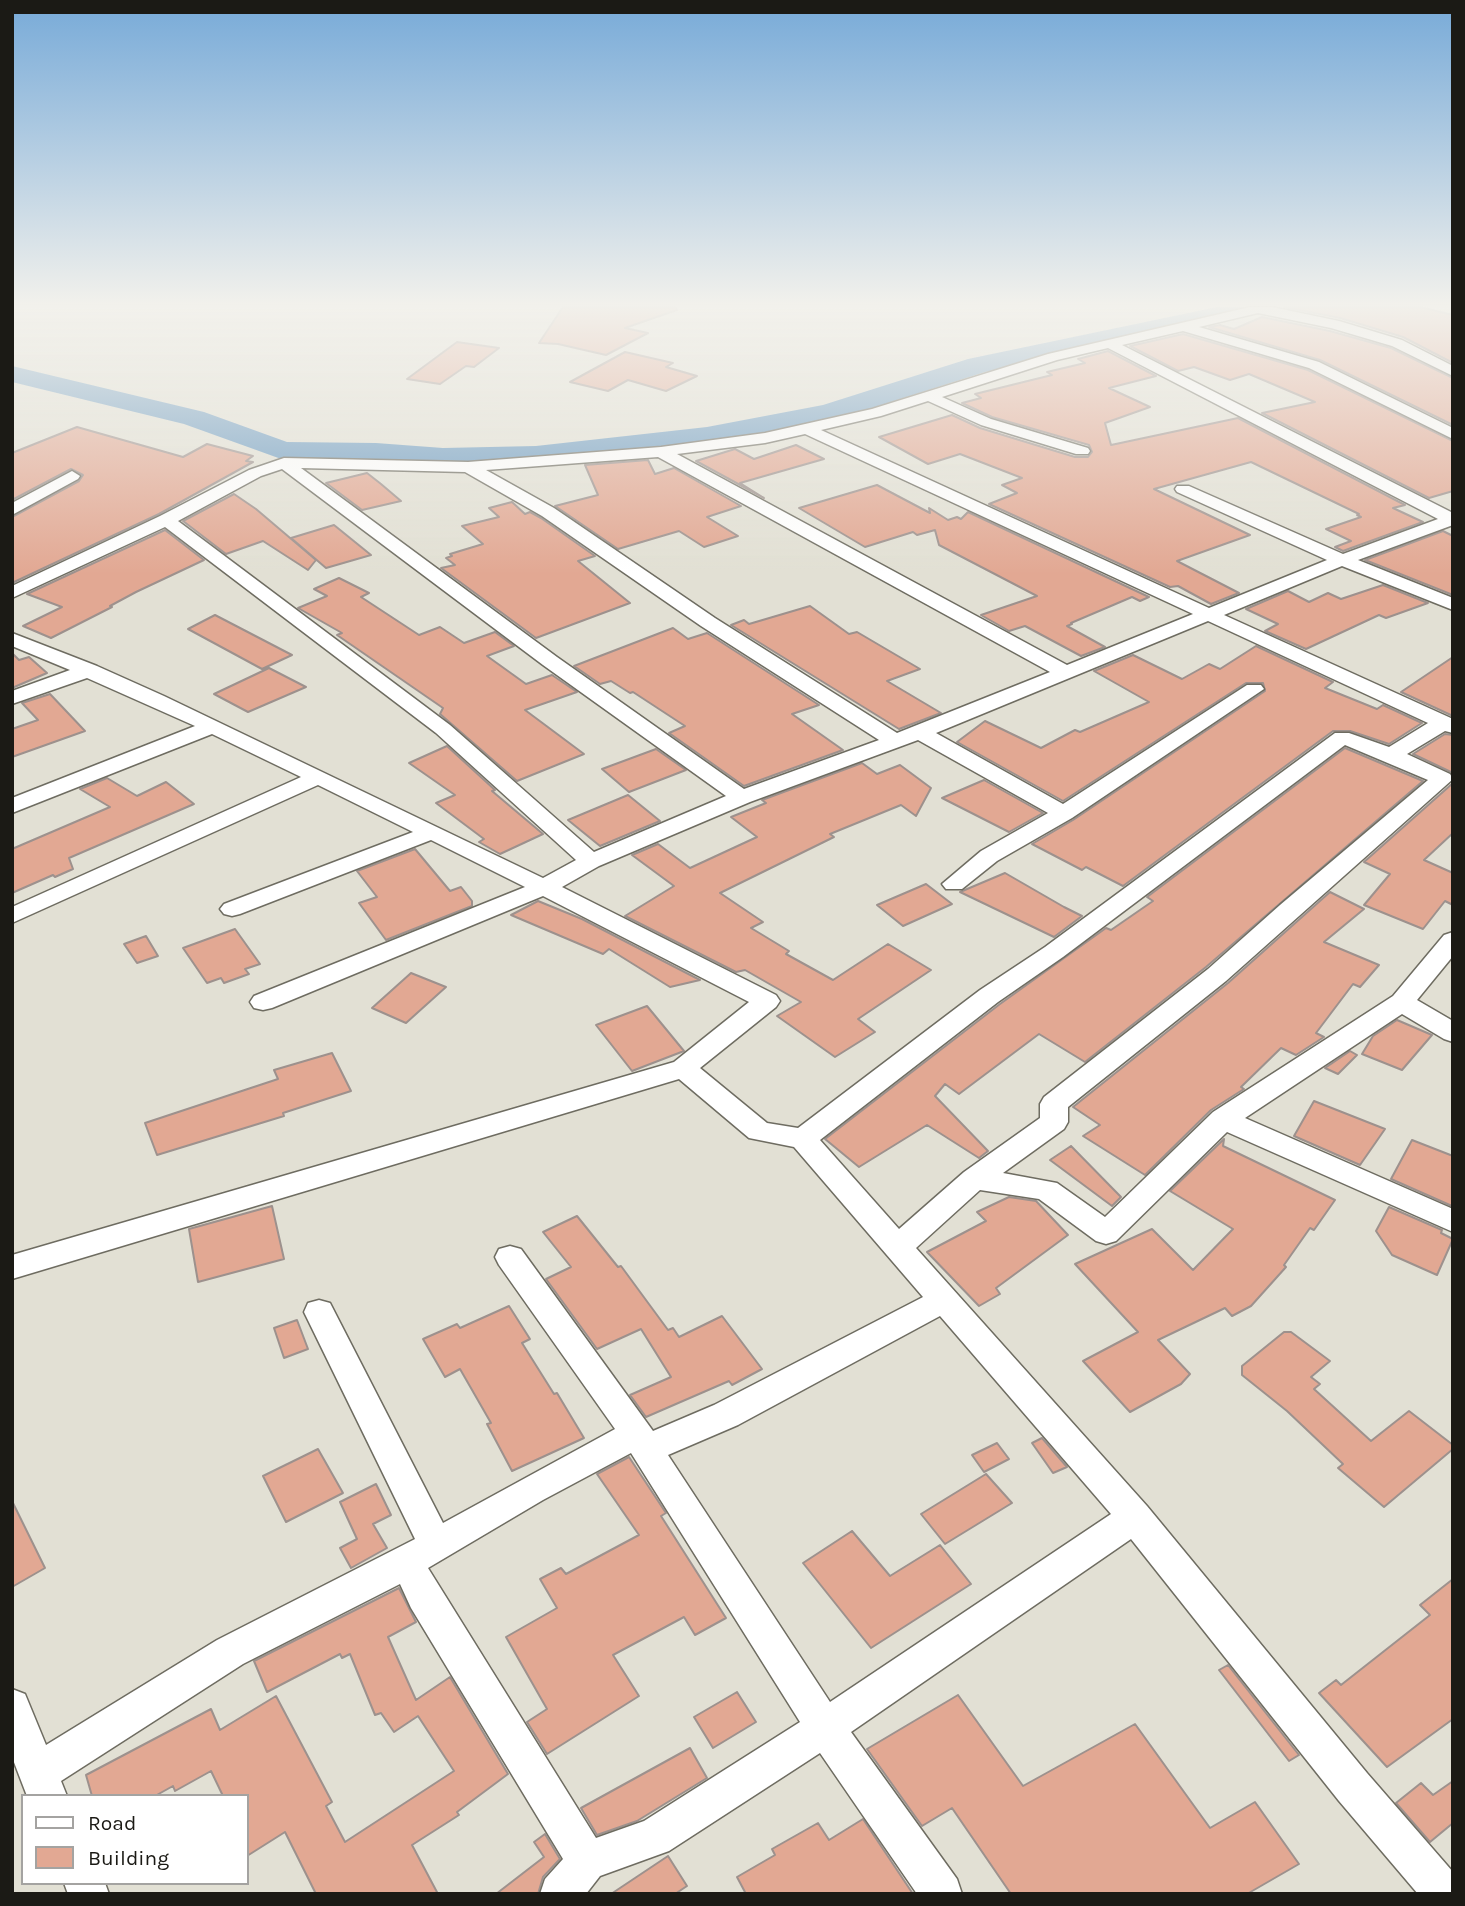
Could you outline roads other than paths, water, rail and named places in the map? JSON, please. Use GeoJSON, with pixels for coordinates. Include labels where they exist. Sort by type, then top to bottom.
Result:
{"type":"FeatureCollection","features":[{"type":"Feature","properties":{"kind":"street"},"geometry":{"type":"LineString","coordinates":[[12,593],[166,520],[255,473],[284,463],[468,467],[661,452],[765,438],[938,396]]}},
{"type":"Feature","properties":{"kind":"street"},"geometry":{"type":"LineString","coordinates":[[1211,396],[1452,520]]}},
{"type":"Feature","properties":{"kind":"street"},"geometry":{"type":"LineString","coordinates":[[1376,396],[1453,434]]}},
{"type":"Feature","properties":{"kind":"street"},"geometry":{"type":"LineString","coordinates":[[932,398],[986,422],[1083,451]]}},
{"type":"Feature","properties":{"kind":"street"},"geometry":{"type":"LineString","coordinates":[[807,429],[1448,725]]}},
{"type":"Feature","properties":{"kind":"street"},"geometry":{"type":"LineString","coordinates":[[661,452],[1065,671]]}},
{"type":"Feature","properties":{"kind":"street"},"geometry":{"type":"LineString","coordinates":[[284,463],[550,661],[741,797]]}},
{"type":"Feature","properties":{"kind":"street"},"geometry":{"type":"LineString","coordinates":[[468,467],[548,512],[708,622],[895,741]]}},
{"type":"Feature","properties":{"kind":"street"},"geometry":{"type":"LineString","coordinates":[[12,510],[72,476]]}},
{"type":"Feature","properties":{"kind":"street"},"geometry":{"type":"LineString","coordinates":[[1183,489],[1342,560],[1453,605]]}},
{"type":"Feature","properties":{"kind":"street"},"geometry":{"type":"LineString","coordinates":[[166,520],[443,729],[591,861]]}},
{"type":"Feature","properties":{"kind":"street"},"geometry":{"type":"LineString","coordinates":[[263,1002],[544,887],[591,861],[741,797],[920,732],[1342,560],[1452,520]]}},
{"type":"Feature","properties":{"kind":"street"},"geometry":{"type":"LineString","coordinates":[[12,639],[90,670],[318,777],[544,887],[767,1002],[683,1068],[12,1267]]}},
{"type":"Feature","properties":{"kind":"street"},"geometry":{"type":"LineString","coordinates":[[12,698],[90,670]]}},
{"type":"Feature","properties":{"kind":"street"},"geometry":{"type":"LineString","coordinates":[[954,884],[989,856],[1064,813],[1254,689]]}},
{"type":"Feature","properties":{"kind":"street"},"geometry":{"type":"LineString","coordinates":[[1391,755],[1448,725]]}},
{"type":"Feature","properties":{"kind":"street"},"geometry":{"type":"LineString","coordinates":[[12,806],[211,727]]}},
{"type":"Feature","properties":{"kind":"street"},"geometry":{"type":"LineString","coordinates":[[920,732],[1064,813]]}},
{"type":"Feature","properties":{"kind":"street"},"geometry":{"type":"LineString","coordinates":[[803,1139],[989,996],[1054,952],[1342,737],[1391,755],[1442,779],[1288,910],[1217,975],[1054,1104],[1054,1122],[974,1179],[898,1247]]}},
{"type":"Feature","properties":{"kind":"street"},"geometry":{"type":"LineString","coordinates":[[12,916],[318,777]]}},
{"type":"Feature","properties":{"kind":"street"},"geometry":{"type":"LineString","coordinates":[[232,909],[432,832]]}},
{"type":"Feature","properties":{"kind":"street"},"geometry":{"type":"LineString","coordinates":[[974,1179],[1047,1190],[1106,1233],[1223,1119],[1402,1002],[1453,940]]}},
{"type":"Feature","properties":{"kind":"street"},"geometry":{"type":"LineString","coordinates":[[1402,1002],[1453,1033]]}},
{"type":"Feature","properties":{"kind":"street"},"geometry":{"type":"LineString","coordinates":[[683,1068],[759,1131],[803,1139],[1135,1517],[1353,1787],[1445,1894]]}},
{"type":"Feature","properties":{"kind":"street"},"geometry":{"type":"LineString","coordinates":[[1223,1119],[1453,1221]]}},
{"type":"Feature","properties":{"kind":"street"},"geometry":{"type":"LineString","coordinates":[[510,1257],[641,1442],[825,1728],[942,1894]]}},
{"type":"Feature","properties":{"kind":"street"},"geometry":{"type":"LineString","coordinates":[[12,1707],[43,1785],[230,1652],[641,1442],[726,1415],[944,1300]]}},
{"type":"Feature","properties":{"kind":"street"},"geometry":{"type":"LineString","coordinates":[[319,1312],[421,1553],[424,1596],[587,1861]]}},
{"type":"Feature","properties":{"kind":"street"},"geometry":{"type":"LineString","coordinates":[[560,1894],[587,1861],[655,1837],[825,1728],[1135,1517]]}},
{"type":"Feature","properties":{"kind":"waterway"},"geometry":{"type":"LineString","coordinates":[[103,396],[194,418],[284,451],[376,452],[443,457],[536,455],[707,436],[828,413],[881,396]]}}]}
